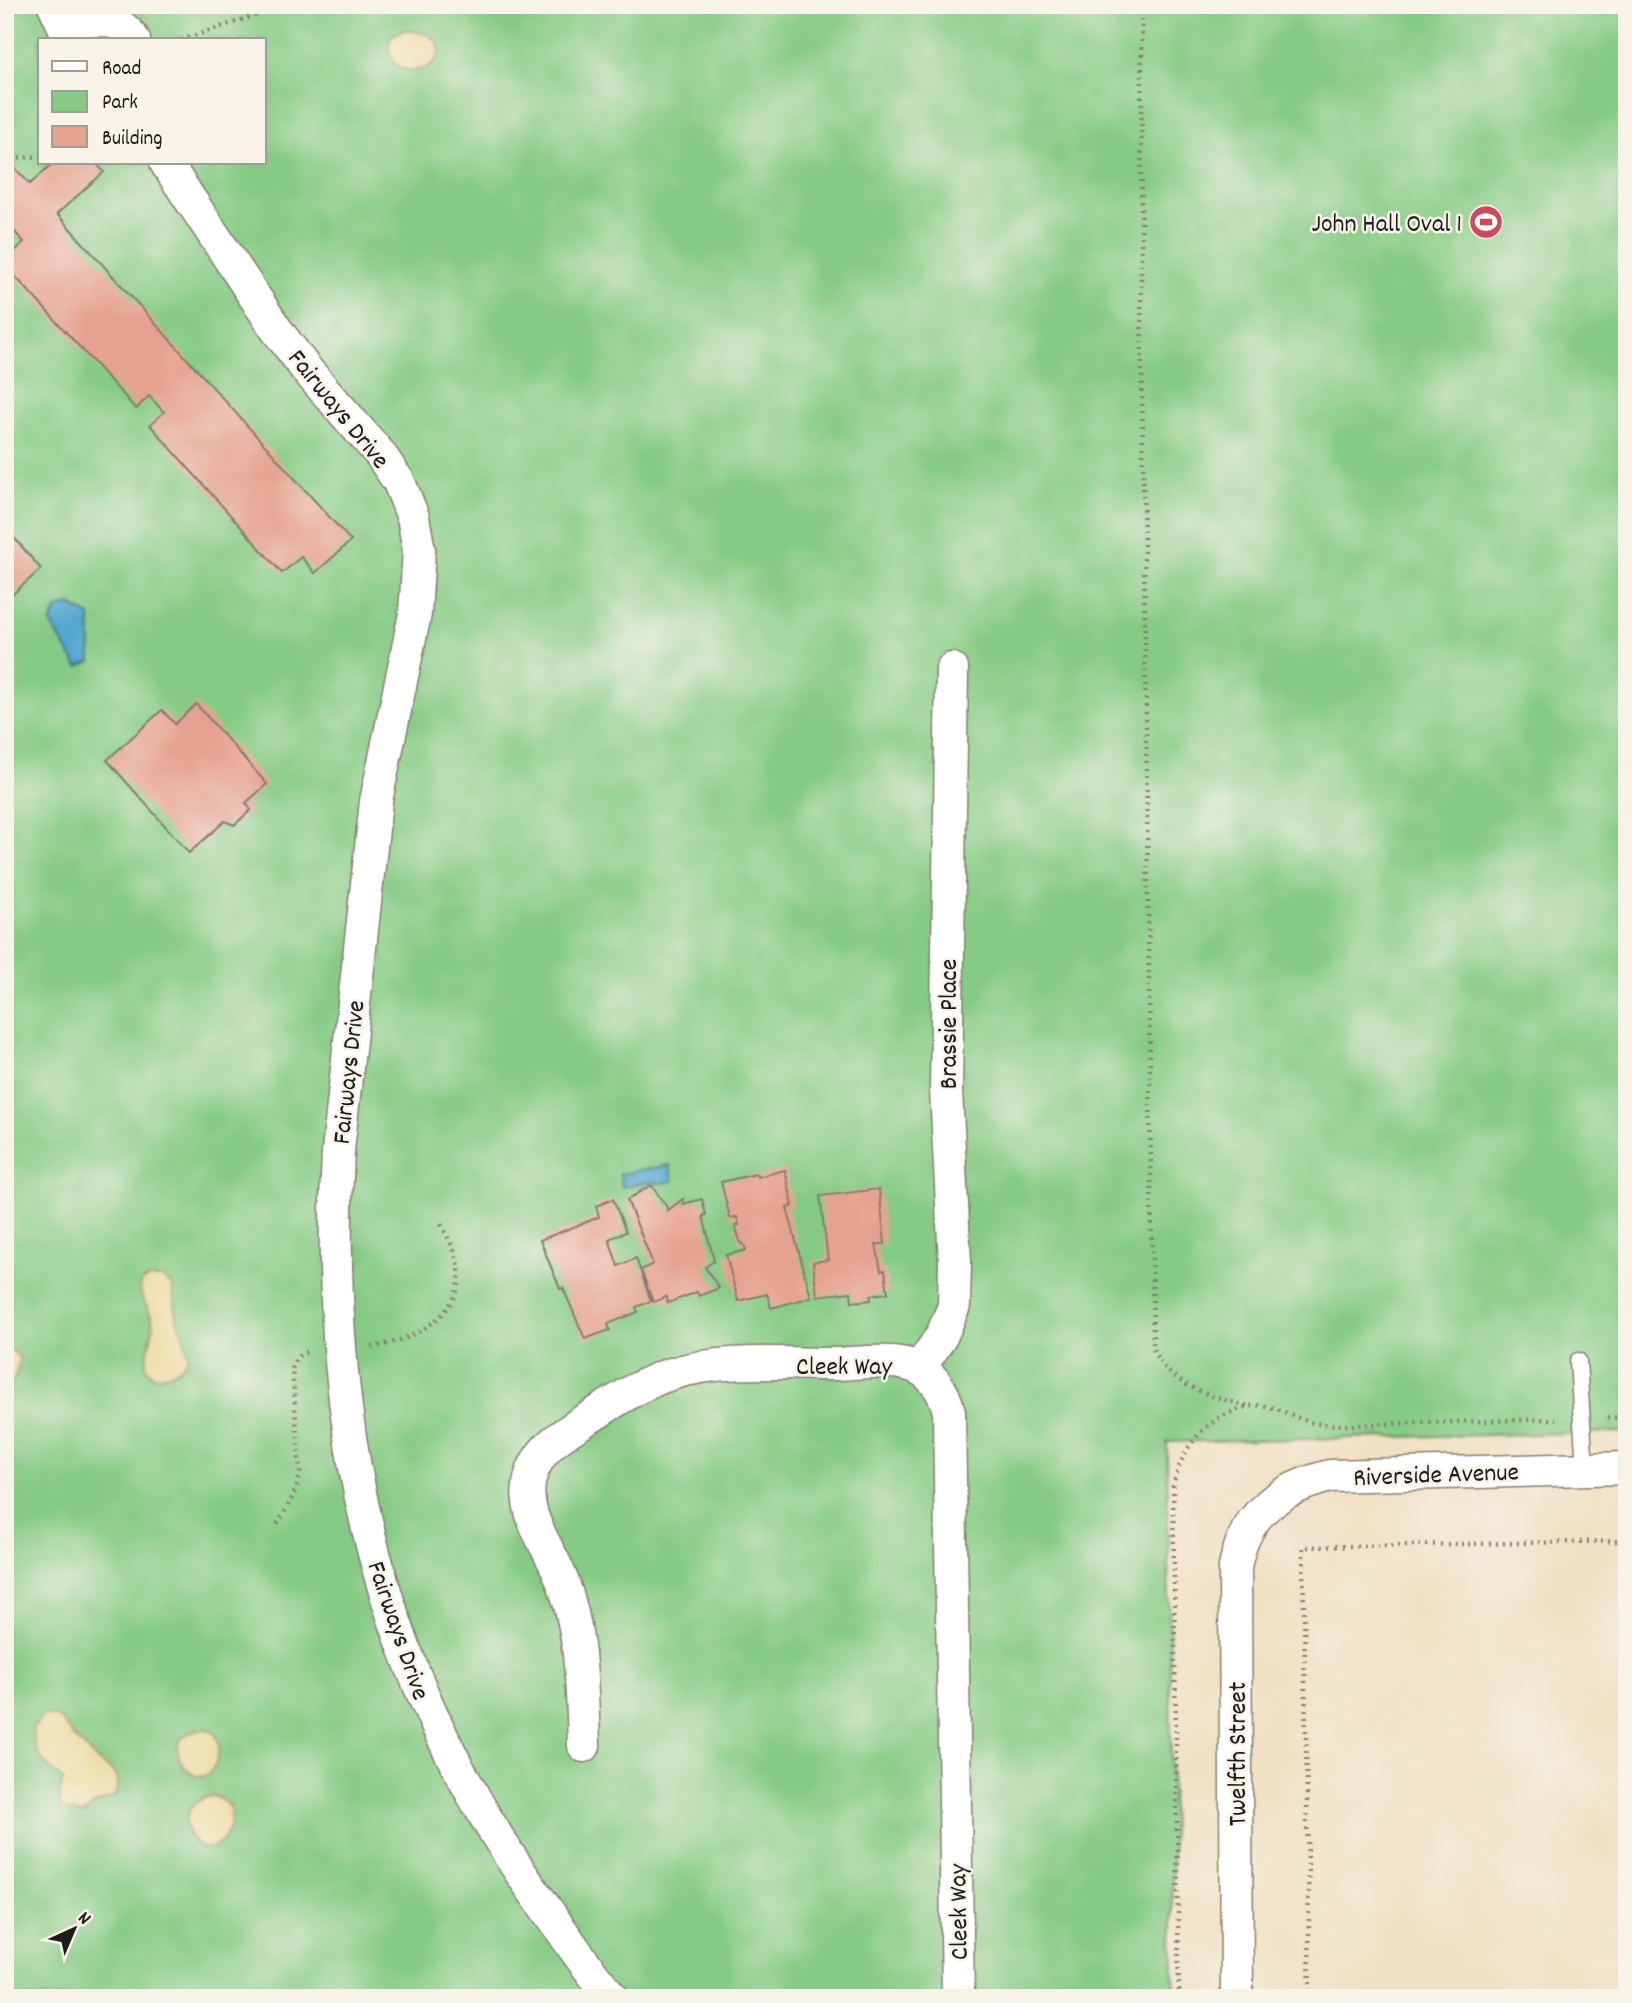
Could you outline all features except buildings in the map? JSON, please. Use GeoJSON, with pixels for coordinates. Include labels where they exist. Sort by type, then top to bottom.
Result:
{"type":"FeatureCollection","features":[{"type":"Feature","properties":{"kind":"street"},"geometry":{"type":"LineString","coordinates":[[54,5],[73,25],[113,22],[124,28],[132,38]]}},
{"type":"Feature","properties":{"kind":"street","name":"Fairways Drive"},"geometry":{"type":"LineString","coordinates":[[167,164],[276,329],[306,369],[380,454],[399,482],[413,517],[419,550],[415,614],[376,801],[338,1151],[336,1265],[344,1400],[351,1452],[374,1557],[406,1657],[427,1709],[483,1816],[522,1877],[613,1998]]}},
{"type":"Feature","properties":{"kind":"street","name":"Brassie Place"},"geometry":{"type":"LineString","coordinates":[[919,1369],[942,1335],[954,1306],[955,1262],[946,1091],[952,669]]}},
{"type":"Feature","properties":{"kind":"street","name":"Cleek Way"},"geometry":{"type":"LineString","coordinates":[[584,1746],[582,1683],[571,1615],[558,1571],[532,1516],[528,1496],[530,1478],[551,1442],[649,1383],[693,1368],[890,1363],[919,1369],[939,1386],[946,1398],[949,1412],[958,1998]]}},
{"type":"Feature","properties":{"kind":"street","name":"Riverside Avenue"},"geometry":{"type":"LineString","coordinates":[[1257,1515],[1290,1489],[1330,1476],[1627,1468]]}},
{"type":"Feature","properties":{"kind":"street","name":"Twelfth Street"},"geometry":{"type":"LineString","coordinates":[[1237,1998],[1236,1567],[1239,1548],[1257,1515]]}},
{"type":"Feature","properties":{"kind":"lane"},"geometry":{"type":"LineString","coordinates":[[1578,1361],[1585,1469]]}},
{"type":"Feature","properties":{"kind":"path"},"geometry":{"type":"LineString","coordinates":[[1142,5],[1141,286],[1153,1349],[1158,1360],[1185,1385],[1207,1395],[1249,1406],[1267,1406],[1313,1423],[1343,1425],[1627,1418]]}},
{"type":"Feature","properties":{"kind":"path"},"geometry":{"type":"LineString","coordinates":[[187,38],[281,7]]}},
{"type":"Feature","properties":{"kind":"path"},"geometry":{"type":"LineString","coordinates":[[5,160],[38,156]]}},
{"type":"Feature","properties":{"kind":"path"},"geometry":{"type":"LineString","coordinates":[[1179,1998],[1173,1485],[1179,1462],[1202,1429],[1223,1415],[1249,1406]]}},
{"type":"Feature","properties":{"kind":"path"},"geometry":{"type":"LineString","coordinates":[[1310,1998],[1303,1547],[1627,1541]]}},
{"type":"Feature","properties":{"kind":"green space"},"geometry":{"type":"Polygon","coordinates":[[[5,5],[1627,5],[1627,1432],[1167,1442],[1174,1998],[5,1998],[5,5]]]}},
{"type":"Feature","properties":{"kind":"sand"},"geometry":{"type":"Polygon","coordinates":[[[404,30],[425,34],[436,41],[440,50],[429,66],[419,70],[406,70],[394,63],[388,48],[392,35],[404,30]]]}},
{"type":"Feature","properties":{"kind":"sand"},"geometry":{"type":"Polygon","coordinates":[[[162,1278],[172,1285],[177,1319],[189,1355],[179,1368],[159,1376],[153,1376],[146,1366],[153,1325],[140,1291],[142,1281],[162,1278]]]}},
{"type":"Feature","properties":{"kind":"sand"},"geometry":{"type":"Polygon","coordinates":[[[6,1348],[17,1355],[19,1364],[5,1408],[6,1348]]]}},
{"type":"Feature","properties":{"kind":"sand"},"geometry":{"type":"Polygon","coordinates":[[[51,1715],[60,1719],[99,1762],[115,1773],[118,1782],[115,1796],[95,1804],[83,1815],[61,1808],[59,1795],[63,1780],[46,1764],[35,1745],[33,1729],[42,1716],[51,1715]]]}},
{"type":"Feature","properties":{"kind":"sand"},"geometry":{"type":"Polygon","coordinates":[[[198,1729],[215,1733],[219,1746],[217,1759],[210,1772],[202,1776],[192,1774],[184,1767],[178,1746],[184,1736],[198,1729]]]}},
{"type":"Feature","properties":{"kind":"sand"},"geometry":{"type":"Polygon","coordinates":[[[211,1796],[223,1801],[230,1809],[231,1821],[222,1841],[213,1847],[203,1848],[193,1840],[186,1826],[186,1819],[197,1802],[211,1796]]]}},
{"type":"Feature","properties":{"kind":"water"},"geometry":{"type":"Polygon","coordinates":[[[70,605],[90,616],[91,661],[78,667],[50,623],[57,609],[70,605]]]}},
{"type":"Feature","properties":{"kind":"water"},"geometry":{"type":"Polygon","coordinates":[[[670,1165],[673,1181],[656,1184],[654,1181],[622,1187],[620,1174],[670,1165]]]}},
{"type":"Feature","properties":{"kind":"place","name":"John Hall Oval 1"},"geometry":{"type":"Point","coordinates":[1486,222]}}]}
